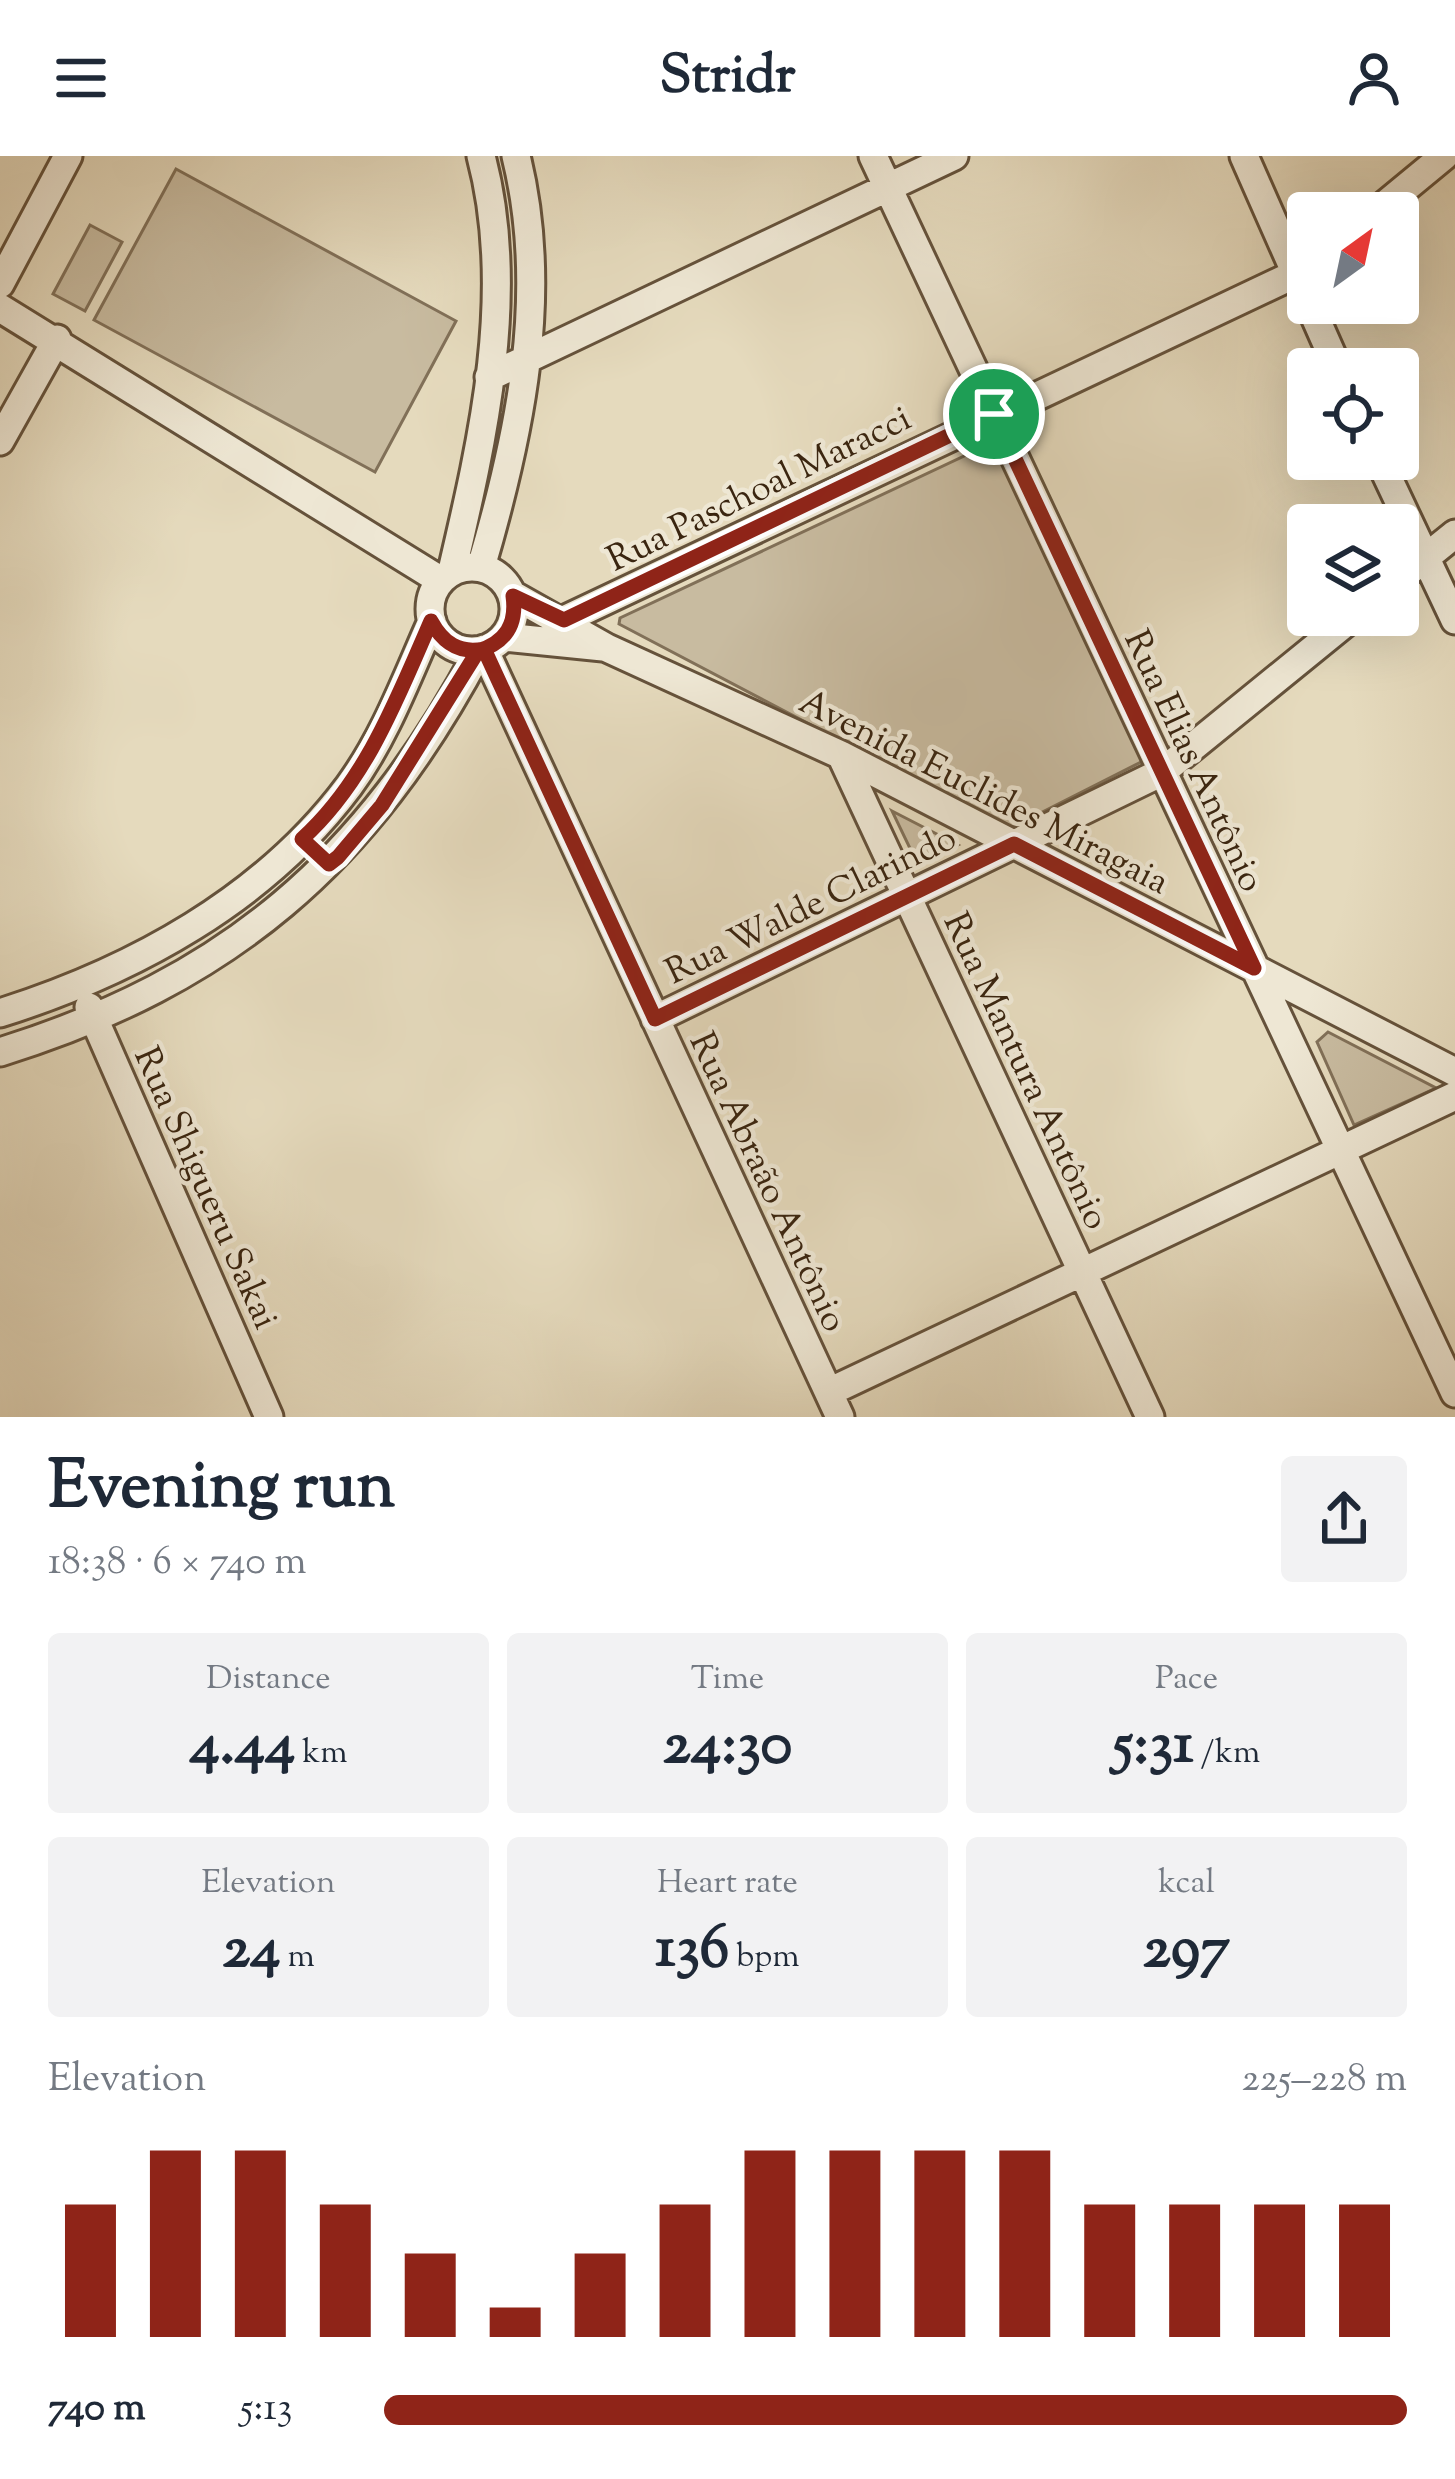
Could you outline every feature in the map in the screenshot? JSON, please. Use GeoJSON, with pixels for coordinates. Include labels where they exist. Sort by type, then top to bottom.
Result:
{"type":"FeatureCollection","features":[{"type":"Feature","properties":{"kind":"street"},"geometry":{"type":"LineString","coordinates":[[0,284],[68,156]]}},
{"type":"Feature","properties":{"kind":"street"},"geometry":{"type":"LineString","coordinates":[[0,1013],[80,986],[182,934],[254,883],[302,839],[351,783],[379,736],[431,621],[432,592],[446,575],[483,439],[495,312],[481,156]]}},
{"type":"Feature","properties":{"kind":"street"},"geometry":{"type":"LineString","coordinates":[[481,567],[517,446],[526,360],[530,313],[516,156]]}},
{"type":"Feature","properties":{"kind":"street","name":"Rua Elias Antônio"},"geometry":{"type":"LineString","coordinates":[[873,156],[1455,1393]]}},
{"type":"Feature","properties":{"kind":"street"},"geometry":{"type":"LineString","coordinates":[[489,377],[954,156]]}},
{"type":"Feature","properties":{"kind":"street"},"geometry":{"type":"LineString","coordinates":[[1244,156],[1287,243]]}},
{"type":"Feature","properties":{"kind":"street"},"geometry":{"type":"LineString","coordinates":[[1400,192],[1444,156]]}},
{"type":"Feature","properties":{"kind":"street","name":"Rua Paschoal Maracci"},"geometry":{"type":"LineString","coordinates":[[564,620],[1287,280]]}},
{"type":"Feature","properties":{"kind":"street"},"geometry":{"type":"LineString","coordinates":[[0,308],[446,575],[481,567],[495,572],[513,596],[515,610],[382,805],[329,864],[277,911],[202,965],[95,1021],[0,1052]]}},
{"type":"Feature","properties":{"kind":"street"},"geometry":{"type":"LineString","coordinates":[[0,441],[57,339]]}},
{"type":"Feature","properties":{"kind":"street"},"geometry":{"type":"LineString","coordinates":[[1389,480],[1455,620]]}},
{"type":"Feature","properties":{"kind":"street"},"geometry":{"type":"LineString","coordinates":[[1419,563],[1455,534]]}},
{"type":"Feature","properties":{"kind":"street","name":"Avenida Euclides Miragaia"},"geometry":{"type":"LineString","coordinates":[[513,596],[564,620],[607,648],[841,754],[1455,1072]]}},
{"type":"Feature","properties":{"kind":"street"},"geometry":{"type":"LineString","coordinates":[[431,621],[450,644],[489,646]]}},
{"type":"Feature","properties":{"kind":"street","name":"Rua Walde Clarindo"},"geometry":{"type":"LineString","coordinates":[[655,1019],[1162,772],[1329,636]]}},
{"type":"Feature","properties":{"kind":"street","name":"Avenida Euclides Miragaia"},"geometry":{"type":"LineString","coordinates":[[489,646],[607,648]]}},
{"type":"Feature","properties":{"kind":"street","name":"Rua Abraão Antônio"},"geometry":{"type":"LineString","coordinates":[[489,646],[655,1019],[835,1405]]}},
{"type":"Feature","properties":{"kind":"street"},"geometry":{"type":"LineString","coordinates":[[379,736],[412,755]]}},
{"type":"Feature","properties":{"kind":"street","name":"Rua Mantura Antônio"},"geometry":{"type":"LineString","coordinates":[[841,754],[1150,1417]]}},
{"type":"Feature","properties":{"kind":"street"},"geometry":{"type":"LineString","coordinates":[[302,839],[329,864]]}},
{"type":"Feature","properties":{"kind":"street","name":"Rua Shigueru Sakai"},"geometry":{"type":"LineString","coordinates":[[80,986],[269,1417]]}},
{"type":"Feature","properties":{"kind":"street"},"geometry":{"type":"LineString","coordinates":[[835,1405],[1083,1272],[1455,1096]]}},
{"type":"Feature","properties":{"kind":"shaded area"},"geometry":{"type":"Polygon","coordinates":[[[176,169],[456,321],[375,472],[94,320],[176,169]]]}},
{"type":"Feature","properties":{"kind":"shaded area"},"geometry":{"type":"Polygon","coordinates":[[[90,225],[122,242],[85,311],[53,294],[90,225]]]}},
{"type":"Feature","properties":{"kind":"shaded area"},"geometry":{"type":"Polygon","coordinates":[[[994,442],[1143,761],[1009,829],[619,624],[620,618],[994,442]]]}},
{"type":"Feature","properties":{"kind":"shaded area"},"geometry":{"type":"Polygon","coordinates":[[[892,811],[958,845],[918,865],[892,811]]]}},
{"type":"Feature","properties":{"kind":"shaded area"},"geometry":{"type":"Polygon","coordinates":[[[1328,1032],[1436,1088],[1354,1125],[1317,1042],[1328,1032]]]}},
{"type":"Feature","properties":{"kind":"route"},"geometry":{"type":"LineString","coordinates":[[994,414],[564,620],[513,596],[512,625],[504,637],[478,651],[382,805],[338,857],[329,864],[302,839],[351,783],[379,736],[431,621],[450,644],[463,650],[478,651],[484,649],[655,1019],[1014,844],[1254,968],[994,414]]}}]}
